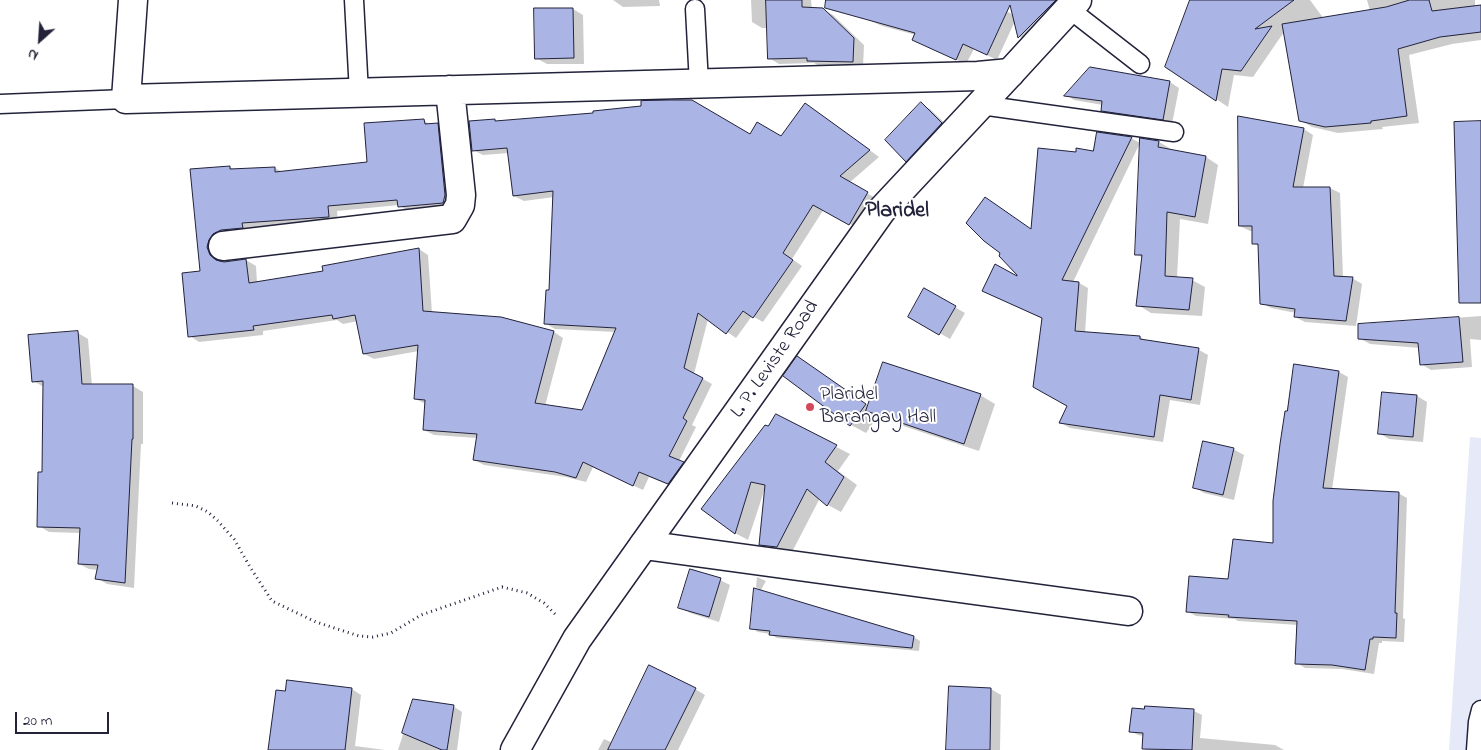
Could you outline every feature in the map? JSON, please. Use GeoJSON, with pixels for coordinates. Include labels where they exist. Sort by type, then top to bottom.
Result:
{"type":"FeatureCollection","features":[{"type":"Feature","properties":{"kind":"street"},"geometry":{"type":"LineString","coordinates":[[133,0],[126,99],[978,76],[1010,73]]}},
{"type":"Feature","properties":{"kind":"street","name":"L. P. Leviste Road"},"geometry":{"type":"LineString","coordinates":[[515,750],[578,639],[881,211],[981,105],[1072,4]]}},
{"type":"Feature","properties":{"kind":"street"},"geometry":{"type":"LineString","coordinates":[[224,246],[452,219],[460,205],[461,194],[450,90]]}},
{"type":"Feature","properties":{"kind":"street"},"geometry":{"type":"LineString","coordinates":[[644,545],[1128,611]]}},
{"type":"Feature","properties":{"kind":"lane"},"geometry":{"type":"LineString","coordinates":[[354,0],[360,93]]}},
{"type":"Feature","properties":{"kind":"lane"},"geometry":{"type":"LineString","coordinates":[[1072,4],[1140,64]]}},
{"type":"Feature","properties":{"kind":"lane"},"geometry":{"type":"LineString","coordinates":[[695,9],[699,84]]}},
{"type":"Feature","properties":{"kind":"lane"},"geometry":{"type":"LineString","coordinates":[[0,104],[126,99]]}},
{"type":"Feature","properties":{"kind":"lane"},"geometry":{"type":"LineString","coordinates":[[981,105],[1174,132]]}},
{"type":"Feature","properties":{"kind":"lane"},"geometry":{"type":"LineString","coordinates":[[1476,750],[1481,710]]}},
{"type":"Feature","properties":{"kind":"path"},"geometry":{"type":"LineString","coordinates":[[172,503],[196,506],[208,512],[234,539],[272,601],[316,622],[359,636],[373,637],[391,633],[422,615],[502,587],[527,593],[544,602],[578,639]]}},
{"type":"Feature","properties":{"kind":"shaded area"},"geometry":{"type":"Polygon","coordinates":[[[1470,437],[1481,438],[1481,750],[1449,750],[1470,437]]]}},
{"type":"Feature","properties":{"kind":"building"},"geometry":{"type":"Polygon","coordinates":[[[766,0],[802,0],[802,7],[823,8],[854,38],[853,62],[807,61],[807,58],[768,59],[766,0]]]}},
{"type":"Feature","properties":{"kind":"building"},"geometry":{"type":"Polygon","coordinates":[[[826,0],[1056,0],[1018,38],[1010,5],[987,55],[963,44],[956,60],[912,40],[915,33],[825,8],[826,0]]]}},
{"type":"Feature","properties":{"kind":"building"},"geometry":{"type":"Polygon","coordinates":[[[1190,0],[1294,0],[1255,29],[1272,26],[1241,71],[1222,69],[1216,101],[1165,67],[1190,0]]]}},
{"type":"Feature","properties":{"kind":"building"},"geometry":{"type":"Polygon","coordinates":[[[1410,0],[1429,0],[1432,11],[1481,5],[1481,32],[1440,37],[1398,49],[1407,116],[1371,121],[1371,123],[1325,127],[1299,121],[1282,24],[1386,7],[1410,0]]]}},
{"type":"Feature","properties":{"kind":"building"},"geometry":{"type":"Polygon","coordinates":[[[534,8],[573,8],[574,58],[535,59],[534,8]]]}},
{"type":"Feature","properties":{"kind":"building"},"geometry":{"type":"Polygon","coordinates":[[[1090,67],[1170,81],[1163,120],[1101,111],[1102,101],[1064,96],[1090,67]]]}},
{"type":"Feature","properties":{"kind":"building"},"geometry":{"type":"Polygon","coordinates":[[[692,100],[750,134],[757,122],[781,136],[805,103],[870,150],[840,176],[868,192],[849,225],[813,205],[783,253],[793,260],[753,318],[743,311],[726,334],[698,313],[684,368],[703,378],[683,418],[687,421],[669,456],[684,462],[668,484],[639,472],[633,486],[583,462],[576,478],[555,472],[473,460],[477,434],[423,430],[425,400],[414,399],[418,345],[363,354],[355,315],[333,319],[332,315],[253,326],[254,330],[188,337],[182,273],[200,271],[190,169],[230,166],[230,169],[275,167],[275,172],[367,162],[364,123],[424,119],[425,124],[438,123],[445,195],[443,203],[398,207],[397,200],[328,206],[329,217],[242,223],[243,228],[221,230],[213,234],[207,247],[210,255],[216,260],[224,262],[246,259],[249,283],[323,271],[322,266],[419,248],[423,311],[501,317],[554,331],[535,403],[582,410],[616,328],[544,324],[546,290],[549,290],[553,191],[513,196],[507,148],[472,151],[469,121],[495,119],[495,121],[593,113],[593,111],[641,106],[641,101],[692,100]]]}},
{"type":"Feature","properties":{"kind":"building"},"geometry":{"type":"Polygon","coordinates":[[[921,102],[942,123],[906,162],[885,140],[921,102]]]}},
{"type":"Feature","properties":{"kind":"building"},"geometry":{"type":"Polygon","coordinates":[[[1238,116],[1304,128],[1293,187],[1330,187],[1334,276],[1353,277],[1346,321],[1294,317],[1295,309],[1260,304],[1258,244],[1252,244],[1252,226],[1239,226],[1238,116]]]}},
{"type":"Feature","properties":{"kind":"building"},"geometry":{"type":"Polygon","coordinates":[[[1481,121],[1481,303],[1459,303],[1454,122],[1481,121]]]}},
{"type":"Feature","properties":{"kind":"building"},"geometry":{"type":"Polygon","coordinates":[[[1097,132],[1132,137],[1062,280],[1079,282],[1075,331],[1140,336],[1140,339],[1199,348],[1191,400],[1160,395],[1154,437],[1059,423],[1067,406],[1033,387],[1042,318],[982,291],[995,264],[1017,275],[999,256],[1000,253],[984,241],[966,223],[985,197],[1031,229],[1038,148],[1076,152],[1076,148],[1093,151],[1097,132]]]}},
{"type":"Feature","properties":{"kind":"building"},"geometry":{"type":"Polygon","coordinates":[[[1140,138],[1159,141],[1158,147],[1206,156],[1195,217],[1167,212],[1165,276],[1193,278],[1189,310],[1136,306],[1142,255],[1135,255],[1140,138]]]}},
{"type":"Feature","properties":{"kind":"building"},"geometry":{"type":"Polygon","coordinates":[[[924,288],[956,306],[939,335],[908,317],[924,288]]]}},
{"type":"Feature","properties":{"kind":"building"},"geometry":{"type":"Polygon","coordinates":[[[1459,317],[1463,362],[1420,365],[1418,343],[1358,339],[1358,324],[1459,317]]]}},
{"type":"Feature","properties":{"kind":"building"},"geometry":{"type":"Polygon","coordinates":[[[78,331],[82,384],[133,384],[133,439],[125,583],[95,579],[98,565],[78,564],[80,528],[37,527],[38,472],[42,472],[43,381],[32,382],[28,335],[78,331]]]}},
{"type":"Feature","properties":{"kind":"building"},"geometry":{"type":"Polygon","coordinates":[[[797,356],[866,404],[850,426],[783,376],[797,356]]]}},
{"type":"Feature","properties":{"kind":"building"},"geometry":{"type":"Polygon","coordinates":[[[883,362],[981,394],[964,444],[866,411],[883,362]]]}},
{"type":"Feature","properties":{"kind":"building"},"geometry":{"type":"Polygon","coordinates":[[[1294,364],[1339,371],[1323,488],[1399,492],[1395,613],[1397,613],[1396,638],[1373,637],[1373,639],[1370,639],[1365,670],[1332,665],[1295,664],[1297,621],[1228,617],[1229,615],[1186,612],[1189,576],[1228,579],[1233,539],[1273,543],[1273,501],[1285,411],[1287,411],[1294,364]]]}},
{"type":"Feature","properties":{"kind":"building"},"geometry":{"type":"Polygon","coordinates":[[[1382,392],[1417,395],[1413,437],[1378,434],[1382,392]]]}},
{"type":"Feature","properties":{"kind":"building"},"geometry":{"type":"Polygon","coordinates":[[[776,414],[837,445],[825,462],[844,477],[827,506],[807,489],[777,547],[759,545],[765,485],[751,482],[735,534],[701,509],[765,425],[768,426],[776,414]]]}},
{"type":"Feature","properties":{"kind":"building"},"geometry":{"type":"Polygon","coordinates":[[[1203,441],[1234,448],[1223,495],[1193,488],[1203,441]]]}},
{"type":"Feature","properties":{"kind":"building"},"geometry":{"type":"Polygon","coordinates":[[[690,569],[721,578],[709,617],[678,608],[690,569]]]}},
{"type":"Feature","properties":{"kind":"building"},"geometry":{"type":"Polygon","coordinates":[[[754,588],[914,636],[912,648],[769,635],[770,631],[750,629],[754,588]]]}},
{"type":"Feature","properties":{"kind":"building"},"geometry":{"type":"Polygon","coordinates":[[[649,665],[696,688],[665,750],[608,750],[649,665]]]}},
{"type":"Feature","properties":{"kind":"building"},"geometry":{"type":"Polygon","coordinates":[[[287,680],[352,688],[345,750],[268,750],[276,690],[285,691],[287,680]]]}},
{"type":"Feature","properties":{"kind":"building"},"geometry":{"type":"Polygon","coordinates":[[[949,686],[991,688],[990,750],[946,750],[949,686]]]}},
{"type":"Feature","properties":{"kind":"building"},"geometry":{"type":"Polygon","coordinates":[[[413,699],[454,705],[447,750],[442,750],[402,733],[413,699]]]}},
{"type":"Feature","properties":{"kind":"building"},"geometry":{"type":"Polygon","coordinates":[[[1145,706],[1194,709],[1192,750],[1142,749],[1143,733],[1129,732],[1132,708],[1144,709],[1145,706]]]}},
{"type":"Feature","properties":{"kind":"place","name":"Plaridel Barangay Hall"},"geometry":{"type":"Point","coordinates":[810,407]}},
{"type":"Feature","properties":{"kind":"district","name":"Plaridel"},"geometry":{"type":"Point","coordinates":[897,212]}}]}
